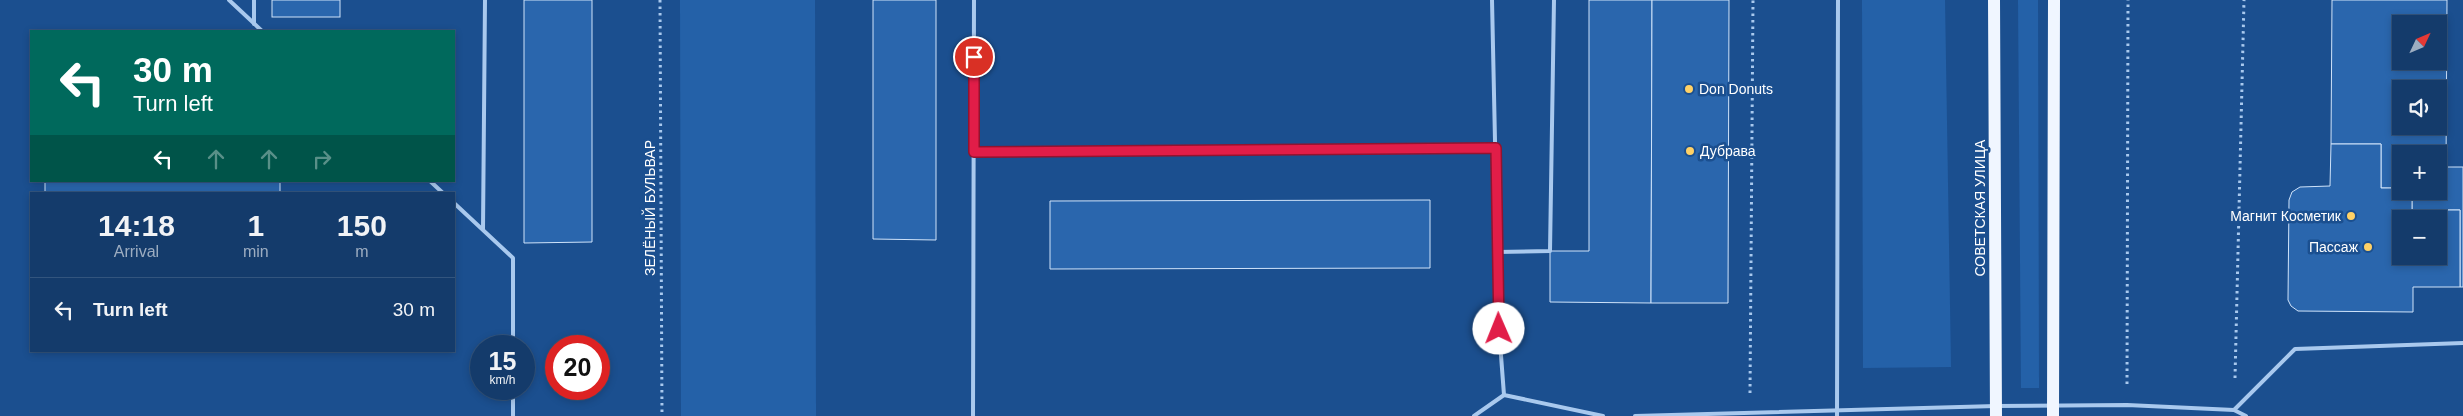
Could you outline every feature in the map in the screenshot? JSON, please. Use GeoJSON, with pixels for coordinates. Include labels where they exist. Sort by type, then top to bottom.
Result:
{"type":"FeatureCollection","features":[{"type":"Feature","properties":{"kind":"main road","name":"СОВЕТСКАЯ УЛИЦА"},"geometry":{"type":"LineString","coordinates":[[1994,0],[1996,411]]}},
{"type":"Feature","properties":{"kind":"main road"},"geometry":{"type":"LineString","coordinates":[[2053,411],[2054,0]]}},
{"type":"Feature","properties":{"kind":"lane"},"geometry":{"type":"LineString","coordinates":[[229,0],[261,30]]}},
{"type":"Feature","properties":{"kind":"lane"},"geometry":{"type":"LineString","coordinates":[[254,0],[254,24]]}},
{"type":"Feature","properties":{"kind":"lane"},"geometry":{"type":"LineString","coordinates":[[483,229],[485,0]]}},
{"type":"Feature","properties":{"kind":"lane"},"geometry":{"type":"LineString","coordinates":[[974,0],[974,416]]}},
{"type":"Feature","properties":{"kind":"lane"},"geometry":{"type":"LineString","coordinates":[[1492,0],[1499,329],[1504,395]]}},
{"type":"Feature","properties":{"kind":"lane"},"geometry":{"type":"LineString","coordinates":[[1497,252],[1550,251],[1554,0]]}},
{"type":"Feature","properties":{"kind":"lane"},"geometry":{"type":"LineString","coordinates":[[1837,416],[1838,0]]}},
{"type":"Feature","properties":{"kind":"lane"},"geometry":{"type":"LineString","coordinates":[[974,152],[1496,148]]}},
{"type":"Feature","properties":{"kind":"lane"},"geometry":{"type":"LineString","coordinates":[[431,182],[442,192]]}},
{"type":"Feature","properties":{"kind":"lane"},"geometry":{"type":"LineString","coordinates":[[455,204],[513,258],[513,335]]}},
{"type":"Feature","properties":{"kind":"lane"},"geometry":{"type":"LineString","coordinates":[[2234,410],[2295,349],[2463,343]]}},
{"type":"Feature","properties":{"kind":"lane"},"geometry":{"type":"LineString","coordinates":[[1474,416],[1504,395],[1603,416]]}},
{"type":"Feature","properties":{"kind":"lane"},"geometry":{"type":"LineString","coordinates":[[513,400],[513,416]]}},
{"type":"Feature","properties":{"kind":"lane"},"geometry":{"type":"LineString","coordinates":[[1635,416],[1837,410],[2053,411],[2127,405],[2234,410],[2246,416]]}},
{"type":"Feature","properties":{"kind":"path","name":"ЗЕЛЁНЫЙ БУЛЬВАР"},"geometry":{"type":"LineString","coordinates":[[660,0],[662,416]]}},
{"type":"Feature","properties":{"kind":"path"},"geometry":{"type":"LineString","coordinates":[[1750,413],[1753,0]]}},
{"type":"Feature","properties":{"kind":"path"},"geometry":{"type":"LineString","coordinates":[[2127,405],[2128,0]]}},
{"type":"Feature","properties":{"kind":"path"},"geometry":{"type":"LineString","coordinates":[[2234,410],[2244,0]]}},
{"type":"Feature","properties":{"kind":"shaded area"},"geometry":{"type":"Polygon","coordinates":[[[680,0],[815,0],[816,416],[681,416],[680,0]]]}},
{"type":"Feature","properties":{"kind":"shaded area"},"geometry":{"type":"Polygon","coordinates":[[[1862,0],[1945,0],[1951,367],[1863,368],[1862,0]]]}},
{"type":"Feature","properties":{"kind":"shaded area"},"geometry":{"type":"Polygon","coordinates":[[[2018,0],[2038,0],[2039,388],[2021,388],[2018,0]]]}},
{"type":"Feature","properties":{"kind":"building"},"geometry":{"type":"Polygon","coordinates":[[[272,0],[340,0],[340,17],[272,17],[272,0]]]}},
{"type":"Feature","properties":{"kind":"building"},"geometry":{"type":"Polygon","coordinates":[[[524,0],[592,0],[592,242],[524,243],[524,0]]]}},
{"type":"Feature","properties":{"kind":"building"},"geometry":{"type":"Polygon","coordinates":[[[873,0],[936,0],[936,240],[873,239],[873,0]]]}},
{"type":"Feature","properties":{"kind":"building"},"geometry":{"type":"Polygon","coordinates":[[[1589,0],[1652,0],[1651,303],[1550,302],[1550,251],[1589,251],[1589,0]]]}},
{"type":"Feature","properties":{"kind":"building","name":"Дубрава"},"geometry":{"type":"Polygon","coordinates":[[[1652,0],[1729,0],[1728,303],[1651,303],[1652,0]]]}},
{"type":"Feature","properties":{"kind":"building"},"geometry":{"type":"Polygon","coordinates":[[[2332,0],[2447,0],[2447,15],[2392,15],[2392,70],[2447,70],[2447,80],[2392,80],[2392,135],[2446,135],[2446,145],[2392,145],[2392,188],[2381,188],[2381,144],[2331,144],[2332,0]]]}},
{"type":"Feature","properties":{"kind":"building"},"geometry":{"type":"Polygon","coordinates":[[[2331,144],[2381,144],[2381,188],[2392,188],[2392,200],[2412,200],[2412,210],[2392,210],[2392,265],[2447,265],[2447,210],[2460,210],[2460,287],[2413,287],[2413,312],[2298,311],[2291,306],[2288,300],[2289,200],[2292,192],[2300,187],[2330,186],[2331,144]]]}},
{"type":"Feature","properties":{"kind":"building"},"geometry":{"type":"Polygon","coordinates":[[[2447,167],[2463,167],[2463,287],[2460,287],[2460,210],[2412,210],[2412,200],[2447,200],[2447,167]]]}},
{"type":"Feature","properties":{"kind":"building"},"geometry":{"type":"Polygon","coordinates":[[[45,182],[280,182],[280,192],[45,192],[45,182]]]}},
{"type":"Feature","properties":{"kind":"building"},"geometry":{"type":"Polygon","coordinates":[[[1430,200],[1430,268],[1050,269],[1050,201],[1430,200]]]}},
{"type":"Feature","properties":{"kind":"place","name":"Don Donuts"},"geometry":{"type":"Point","coordinates":[1689,89]}},
{"type":"Feature","properties":{"kind":"place","name":"Дубрава"},"geometry":{"type":"Point","coordinates":[1690,151]}},
{"type":"Feature","properties":{"kind":"place","name":"Магнит Косметик"},"geometry":{"type":"Point","coordinates":[2351,216]}},
{"type":"Feature","properties":{"kind":"place","name":"Пассаж"},"geometry":{"type":"Point","coordinates":[2368,247]}},
{"type":"Feature","properties":{"kind":"route"},"geometry":{"type":"LineString","coordinates":[[974,57],[974,152],[1496,148],[1499,329]]}}]}
